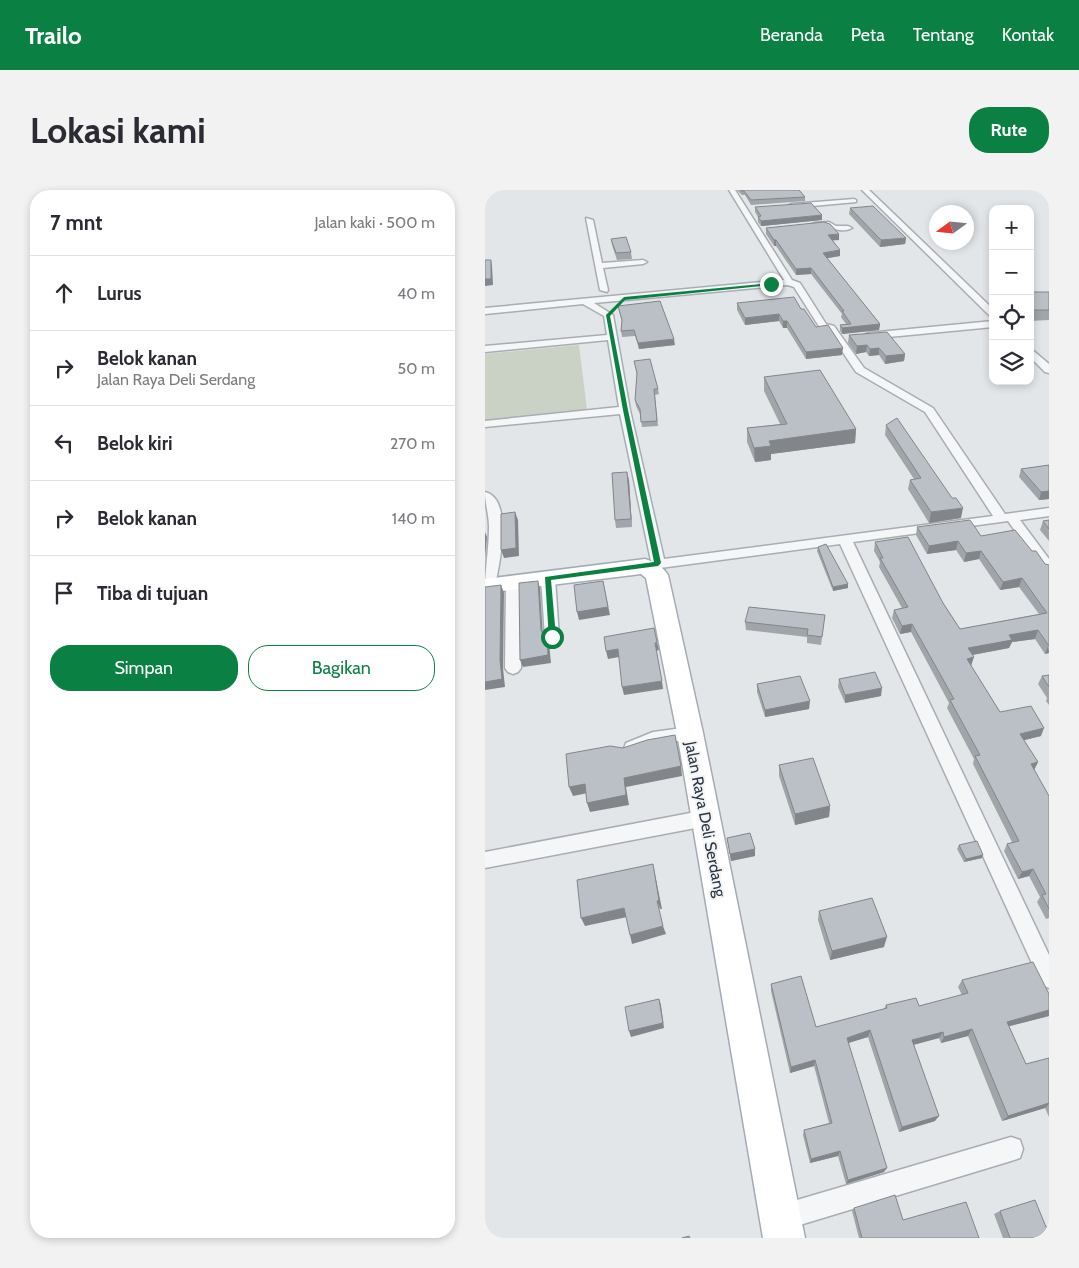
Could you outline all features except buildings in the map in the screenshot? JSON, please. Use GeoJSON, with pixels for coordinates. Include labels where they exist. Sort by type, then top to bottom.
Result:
{"type":"FeatureCollection","features":[{"type":"Feature","properties":{"kind":"main road"},"geometry":{"type":"LineString","coordinates":[[495,585],[651,564]]}},
{"type":"Feature","properties":{"kind":"main road","name":"Jalan Raya Deli Serdang"},"geometry":{"type":"LineString","coordinates":[[651,564],[660,581],[690,733],[782,1228]]}},
{"type":"Feature","properties":{"kind":"street"},"geometry":{"type":"LineString","coordinates":[[732,190],[749,209],[757,230],[789,282]]}},
{"type":"Feature","properties":{"kind":"street"},"geometry":{"type":"LineString","coordinates":[[865,190],[989,310]]}},
{"type":"Feature","properties":{"kind":"street"},"geometry":{"type":"LineString","coordinates":[[781,206],[854,201]]}},
{"type":"Feature","properties":{"kind":"street"},"geometry":{"type":"LineString","coordinates":[[589,220],[604,290]]}},
{"type":"Feature","properties":{"kind":"street"},"geometry":{"type":"LineString","coordinates":[[805,226],[827,224],[836,229],[848,228]]}},
{"type":"Feature","properties":{"kind":"street"},"geometry":{"type":"LineString","coordinates":[[757,230],[766,229]]}},
{"type":"Feature","properties":{"kind":"street"},"geometry":{"type":"LineString","coordinates":[[599,266],[643,262]]}},
{"type":"Feature","properties":{"kind":"street"},"geometry":{"type":"LineString","coordinates":[[485,311],[789,282],[797,285],[823,326],[831,328],[848,338],[989,324]]}},
{"type":"Feature","properties":{"kind":"street"},"geometry":{"type":"LineString","coordinates":[[588,302],[594,295],[604,290],[619,294],[624,298]]}},
{"type":"Feature","properties":{"kind":"street"},"geometry":{"type":"LineString","coordinates":[[608,315],[624,298]]}},
{"type":"Feature","properties":{"kind":"street"},"geometry":{"type":"LineString","coordinates":[[588,302],[608,315],[651,564],[1049,512]]}},
{"type":"Feature","properties":{"kind":"street"},"geometry":{"type":"LineString","coordinates":[[485,349],[612,337]]}},
{"type":"Feature","properties":{"kind":"street"},"geometry":{"type":"LineString","coordinates":[[848,338],[860,370],[929,410],[1007,518],[1049,568]]}},
{"type":"Feature","properties":{"kind":"street"},"geometry":{"type":"LineString","coordinates":[[1034,356],[1049,370]]}},
{"type":"Feature","properties":{"kind":"street"},"geometry":{"type":"LineString","coordinates":[[485,424],[625,410]]}},
{"type":"Feature","properties":{"kind":"street"},"geometry":{"type":"LineString","coordinates":[[485,496],[491,501],[495,515],[495,585],[513,668]]}},
{"type":"Feature","properties":{"kind":"street"},"geometry":{"type":"LineString","coordinates":[[844,538],[1049,978]]}},
{"type":"Feature","properties":{"kind":"street"},"geometry":{"type":"LineString","coordinates":[[547,578],[552,637]]}},
{"type":"Feature","properties":{"kind":"street"},"geometry":{"type":"LineString","coordinates":[[620,750],[633,748],[653,739],[690,733]]}},
{"type":"Feature","properties":{"kind":"street"},"geometry":{"type":"LineString","coordinates":[[485,860],[705,818]]}},
{"type":"Feature","properties":{"kind":"street"},"geometry":{"type":"LineString","coordinates":[[782,1228],[1011,1149]]}},
{"type":"Feature","properties":{"kind":"shaded area"},"geometry":{"type":"Polygon","coordinates":[[[579,345],[587,410],[485,421],[485,354],[579,345]]]}},
{"type":"Feature","properties":{"kind":"route"},"geometry":{"type":"LineString","coordinates":[[552,637],[547,578],[658,563],[652,543],[625,410],[608,315],[624,298],[771,284]]}}]}
